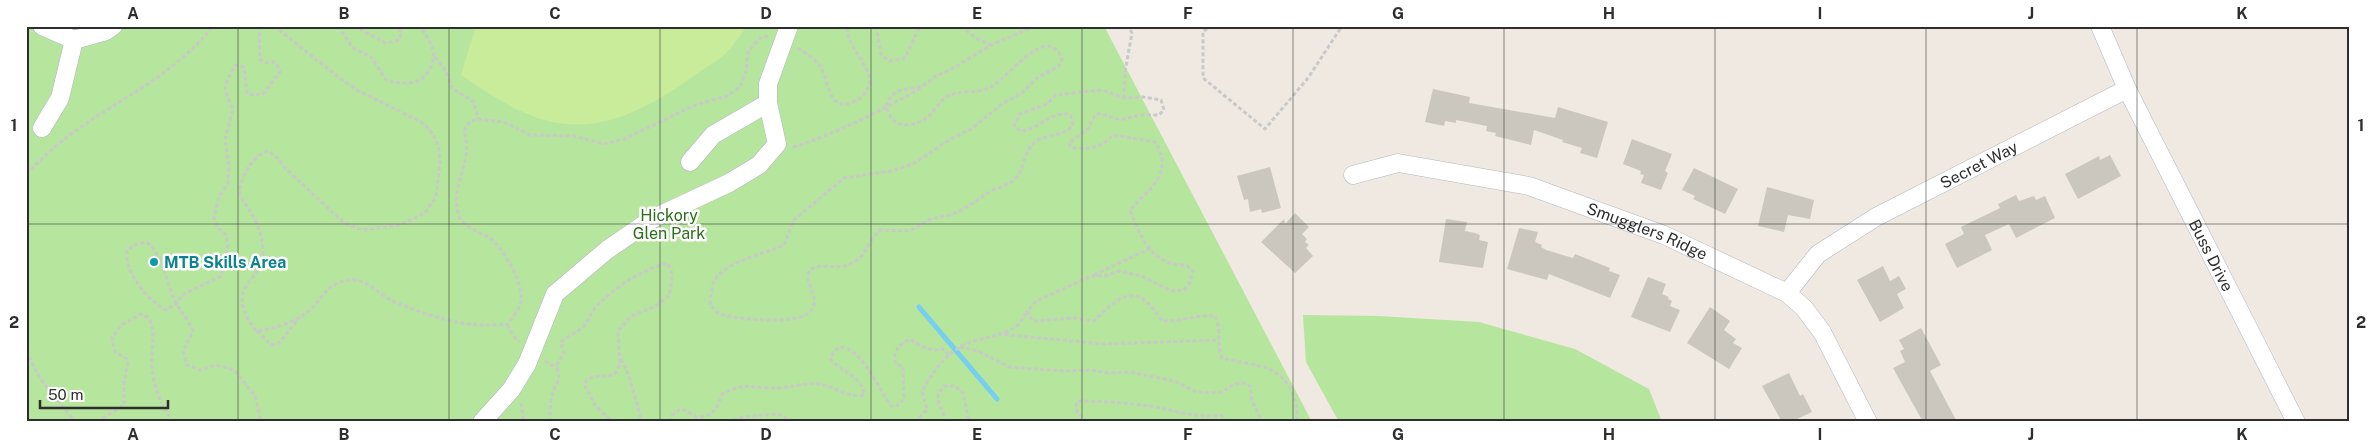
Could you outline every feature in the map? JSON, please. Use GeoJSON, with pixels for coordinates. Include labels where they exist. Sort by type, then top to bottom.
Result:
{"type":"FeatureCollection","features":[{"type":"Feature","properties":{"kind":"street"},"geometry":{"type":"LineString","coordinates":[[42,26],[74,40],[106,31],[113,26]]}},
{"type":"Feature","properties":{"kind":"street"},"geometry":{"type":"LineString","coordinates":[[2100,26],[2127,89]]}},
{"type":"Feature","properties":{"kind":"street"},"geometry":{"type":"LineString","coordinates":[[482,422],[511,390],[527,364],[555,294],[607,250],[652,219],[729,183],[759,165],[777,144],[768,103],[768,84],[787,32]]}},
{"type":"Feature","properties":{"kind":"street"},"geometry":{"type":"LineString","coordinates":[[42,128],[60,98],[74,40]]}},
{"type":"Feature","properties":{"kind":"street","name":"Secret Way"},"geometry":{"type":"LineString","coordinates":[[1786,293],[1818,254],[1876,217],[2127,89]]}},
{"type":"Feature","properties":{"kind":"street","name":"Buss Drive"},"geometry":{"type":"LineString","coordinates":[[2127,89],[2296,422]]}},
{"type":"Feature","properties":{"kind":"street"},"geometry":{"type":"LineString","coordinates":[[690,162],[713,134],[768,103]]}},
{"type":"Feature","properties":{"kind":"street","name":"Smugglers Ridge"},"geometry":{"type":"LineString","coordinates":[[1353,175],[1398,163],[1529,186],[1664,234],[1786,293],[1804,308],[1822,332],[1868,422]]}},
{"type":"Feature","properties":{"kind":"path"},"geometry":{"type":"LineString","coordinates":[[26,174],[63,140],[168,72],[199,44],[213,26]]}},
{"type":"Feature","properties":{"kind":"path"},"geometry":{"type":"LineString","coordinates":[[259,26],[260,59],[266,63],[278,64],[280,72],[263,94],[253,95],[247,93],[244,67],[236,65],[226,80],[224,91],[233,109],[225,139],[229,166],[228,183],[218,200],[214,219],[218,228],[226,235],[228,246],[221,276],[182,295],[177,303],[166,310],[145,292],[125,260],[127,251],[134,245],[146,242],[152,246],[177,303],[187,317],[193,331],[183,351],[187,365],[200,370],[216,365],[234,370],[256,396],[261,422]]}},
{"type":"Feature","properties":{"kind":"path"},"geometry":{"type":"LineString","coordinates":[[274,26],[344,81],[423,124],[433,134],[439,148],[440,163],[436,197],[425,213],[399,225],[362,230],[344,223],[279,159],[268,151],[258,154],[242,179],[239,190],[259,228],[263,253],[258,267],[246,284],[242,304],[248,319],[256,331],[271,345],[279,343],[300,316]]}},
{"type":"Feature","properties":{"kind":"path"},"geometry":{"type":"LineString","coordinates":[[338,26],[353,48],[370,57],[386,80],[403,84],[418,82],[428,74],[434,57]]}},
{"type":"Feature","properties":{"kind":"path"},"geometry":{"type":"LineString","coordinates":[[354,26],[386,43],[398,40],[402,32],[394,26]]}},
{"type":"Feature","properties":{"kind":"path"},"geometry":{"type":"LineString","coordinates":[[419,26],[432,47],[434,57],[446,71],[452,88],[474,102],[478,119]]}},
{"type":"Feature","properties":{"kind":"path"},"geometry":{"type":"LineString","coordinates":[[256,331],[279,326],[300,316],[313,308],[321,295],[335,283],[352,279],[360,281],[393,301],[433,315],[468,324],[507,325],[520,305],[521,292],[516,275],[491,239],[470,228],[459,215],[456,199],[460,178],[467,159],[468,144],[464,131],[470,121],[478,119],[504,122],[530,135],[574,136],[604,144],[624,139],[695,105],[727,96],[740,88],[746,71],[748,52],[760,38],[787,32],[821,66],[832,98],[839,103],[850,104],[863,98],[870,83],[864,63],[850,45],[846,26]]}},
{"type":"Feature","properties":{"kind":"path"},"geometry":{"type":"LineString","coordinates":[[876,26],[882,54],[889,61],[903,59],[906,56],[920,26]]}},
{"type":"Feature","properties":{"kind":"path"},"geometry":{"type":"LineString","coordinates":[[961,26],[976,38],[991,45]]}},
{"type":"Feature","properties":{"kind":"path"},"geometry":{"type":"LineString","coordinates":[[772,149],[787,148],[820,138],[886,107],[991,45],[1035,26]]}},
{"type":"Feature","properties":{"kind":"path"},"geometry":{"type":"LineString","coordinates":[[1124,98],[1125,72],[1132,33],[1128,26]]}},
{"type":"Feature","properties":{"kind":"path"},"geometry":{"type":"LineString","coordinates":[[1213,26],[1203,31],[1204,78],[1265,129],[1308,78],[1342,26]]}},
{"type":"Feature","properties":{"kind":"path"},"geometry":{"type":"LineString","coordinates":[[923,86],[897,91],[888,99],[886,107],[897,124],[918,123],[930,116],[944,98],[962,91],[991,87],[1036,50],[1045,46],[1053,47],[1059,51],[1062,59],[1059,66],[1028,85],[1022,93],[1002,104],[972,130],[949,140],[913,164],[891,171],[844,178],[835,184],[794,220],[784,245],[744,260],[727,269],[715,280],[710,305],[717,312],[751,320],[799,318],[810,312],[816,301],[808,279],[809,271],[814,267],[848,266],[863,257],[870,241],[880,230],[910,230],[931,219],[947,216],[970,206],[994,190],[1014,180],[1022,168],[1026,151],[1038,140],[1049,135],[1060,135],[1068,131],[1072,125],[1072,118],[1069,114],[1064,114],[1044,119],[1034,129],[1020,131],[1014,125],[1020,114],[1047,104],[1056,95],[1102,90],[1124,98],[1143,97],[1161,100],[1164,110],[1158,115],[1120,120],[1100,113],[1094,117],[1089,128],[1072,139],[1070,146],[1071,148],[1093,149],[1104,145],[1113,135],[1155,142],[1160,150],[1163,166],[1159,178],[1130,210],[1144,242],[1162,261],[1172,265],[1186,265],[1193,272],[1190,282],[1184,290],[1172,292],[1141,276],[1119,271],[1105,276],[1091,276]]}},
{"type":"Feature","properties":{"kind":"path"},"geometry":{"type":"LineString","coordinates":[[914,422],[927,410],[922,391],[934,370],[960,347],[1018,325],[1036,301],[1151,248]]}},
{"type":"Feature","properties":{"kind":"path"},"geometry":{"type":"LineString","coordinates":[[550,422],[550,400],[559,380],[557,364],[564,353],[561,342],[568,335],[583,328],[597,305],[619,288],[642,272],[667,263],[671,267],[669,296],[654,307],[630,316],[618,331],[620,364],[615,374],[594,376],[584,384],[595,405],[612,422]]}},
{"type":"Feature","properties":{"kind":"path"},"geometry":{"type":"LineString","coordinates":[[1027,312],[1032,321],[1074,318],[1094,321],[1111,304],[1125,296],[1142,297],[1153,307],[1162,321],[1204,315],[1215,316],[1220,325],[1219,340],[1222,358],[1268,368],[1283,380],[1295,397],[1298,411],[1296,422]]}},
{"type":"Feature","properties":{"kind":"path"},"geometry":{"type":"LineString","coordinates":[[97,422],[124,405],[124,382],[128,363],[127,359],[115,352],[112,338],[121,325],[141,314],[149,318],[154,327],[152,369],[161,401],[174,422]]}},
{"type":"Feature","properties":{"kind":"path"},"geometry":{"type":"LineString","coordinates":[[998,334],[1104,344],[1219,340]]}},
{"type":"Feature","properties":{"kind":"path"},"geometry":{"type":"LineString","coordinates":[[671,422],[670,416],[679,410],[685,410],[696,417],[712,414],[717,408],[722,394],[743,386],[778,388],[794,384],[820,384],[846,394],[864,395],[859,381],[839,368],[831,360],[833,352],[840,347],[847,348],[857,355],[891,406],[897,406],[904,399],[903,366],[898,365],[895,361],[896,349],[901,343],[910,339],[926,349],[935,351],[943,349],[950,355]]}},
{"type":"Feature","properties":{"kind":"path"},"geometry":{"type":"LineString","coordinates":[[960,347],[978,351],[1009,366],[1065,371],[1130,372],[1175,381],[1194,391],[1205,393],[1222,392],[1234,384],[1244,382],[1250,386],[1252,401],[1262,422]]}},
{"type":"Feature","properties":{"kind":"path"},"geometry":{"type":"LineString","coordinates":[[26,352],[39,378],[75,422]]}},
{"type":"Feature","properties":{"kind":"path"},"geometry":{"type":"LineString","coordinates":[[620,357],[629,376],[642,422]]}},
{"type":"Feature","properties":{"kind":"path"},"geometry":{"type":"LineString","coordinates":[[947,422],[939,404],[938,395],[944,386],[955,386],[963,394],[969,422]]}},
{"type":"Feature","properties":{"kind":"path"},"geometry":{"type":"LineString","coordinates":[[1087,422],[1077,412],[1076,405],[1078,402],[1154,407],[1182,414],[1210,417],[1221,415],[1227,422]]}},
{"type":"Feature","properties":{"kind":"path"},"geometry":{"type":"LineString","coordinates":[[727,422],[778,414],[794,422]]}},
{"type":"Feature","properties":{"kind":"green space","name":"Hickory Glen Park"},"geometry":{"type":"Polygon","coordinates":[[[26,26],[1104,26],[1312,422],[26,422],[26,26]]]}},
{"type":"Feature","properties":{"kind":"green space"},"geometry":{"type":"Polygon","coordinates":[[[476,26],[747,26],[723,56],[655,101],[621,117],[603,122],[567,124],[553,122],[524,113],[461,75],[476,26]]]}},
{"type":"Feature","properties":{"kind":"green space"},"geometry":{"type":"Polygon","coordinates":[[[1303,315],[1378,316],[1479,322],[1575,349],[1649,389],[1662,422],[1339,422],[1306,362],[1303,315]]]}},
{"type":"Feature","properties":{"kind":"building"},"geometry":{"type":"Polygon","coordinates":[[[1433,89],[1470,97],[1469,103],[1555,118],[1558,107],[1608,122],[1597,158],[1580,153],[1582,148],[1534,130],[1531,145],[1495,136],[1496,133],[1486,131],[1487,126],[1456,120],[1456,123],[1445,121],[1444,126],[1425,122],[1433,89]]]}},
{"type":"Feature","properties":{"kind":"building"},"geometry":{"type":"Polygon","coordinates":[[[1632,139],[1672,154],[1665,171],[1668,173],[1661,190],[1641,183],[1644,175],[1640,174],[1641,171],[1623,164],[1632,139]]]}},
{"type":"Feature","properties":{"kind":"building"},"geometry":{"type":"Polygon","coordinates":[[[2110,155],[2121,176],[2078,199],[2065,174],[2099,156],[2100,160],[2110,155]]]}},
{"type":"Feature","properties":{"kind":"building"},"geometry":{"type":"Polygon","coordinates":[[[1270,167],[1281,208],[1262,213],[1261,209],[1250,212],[1248,199],[1244,200],[1237,176],[1270,167]]]}},
{"type":"Feature","properties":{"kind":"building"},"geometry":{"type":"Polygon","coordinates":[[[1694,168],[1738,189],[1725,214],[1693,199],[1695,196],[1682,190],[1694,168]]]}},
{"type":"Feature","properties":{"kind":"building"},"geometry":{"type":"Polygon","coordinates":[[[1767,187],[1814,200],[1810,219],[1788,215],[1784,232],[1758,226],[1767,187]]]}},
{"type":"Feature","properties":{"kind":"building"},"geometry":{"type":"Polygon","coordinates":[[[2016,195],[2019,201],[2034,196],[2036,200],[2045,196],[2055,218],[2016,238],[2009,224],[1985,235],[1992,250],[1957,268],[1945,244],[1964,234],[1961,227],[2000,208],[1998,204],[2016,195]]]}},
{"type":"Feature","properties":{"kind":"building"},"geometry":{"type":"Polygon","coordinates":[[[1295,213],[1309,227],[1302,234],[1307,239],[1305,242],[1309,245],[1306,248],[1313,256],[1295,273],[1261,242],[1284,219],[1285,224],[1295,213]]]}},
{"type":"Feature","properties":{"kind":"building"},"geometry":{"type":"Polygon","coordinates":[[[1446,219],[1467,222],[1465,231],[1480,235],[1479,240],[1488,242],[1483,268],[1439,262],[1446,219]]]}},
{"type":"Feature","properties":{"kind":"building"},"geometry":{"type":"Polygon","coordinates":[[[1519,228],[1538,232],[1535,242],[1542,245],[1541,247],[1546,250],[1573,258],[1575,254],[1610,268],[1609,271],[1620,275],[1610,298],[1549,274],[1547,280],[1507,269],[1519,228]]]}},
{"type":"Feature","properties":{"kind":"building"},"geometry":{"type":"Polygon","coordinates":[[[1883,266],[1890,281],[1899,276],[1906,289],[1897,294],[1904,308],[1880,322],[1857,280],[1883,266]]]}},
{"type":"Feature","properties":{"kind":"building"},"geometry":{"type":"Polygon","coordinates":[[[1648,277],[1666,284],[1662,294],[1669,297],[1668,299],[1672,301],[1670,306],[1680,310],[1670,332],[1631,317],[1648,277]]]}},
{"type":"Feature","properties":{"kind":"building"},"geometry":{"type":"Polygon","coordinates":[[[1710,307],[1730,321],[1724,330],[1736,339],[1733,343],[1742,348],[1729,369],[1687,343],[1710,307]]]}},
{"type":"Feature","properties":{"kind":"building"},"geometry":{"type":"Polygon","coordinates":[[[1921,328],[1941,365],[1930,371],[1957,422],[1923,422],[1893,368],[1905,362],[1900,351],[1904,349],[1899,340],[1921,328]]]}},
{"type":"Feature","properties":{"kind":"building"},"geometry":{"type":"Polygon","coordinates":[[[1789,373],[1800,396],[1803,394],[1812,412],[1791,422],[1782,422],[1762,386],[1789,373]]]}},
{"type":"Feature","properties":{"kind":"waterway"},"geometry":{"type":"LineString","coordinates":[[919,307],[997,399]]}},
{"type":"Feature","properties":{"kind":"place","name":"MTB Skills Area"},"geometry":{"type":"Point","coordinates":[154,262]}}]}
